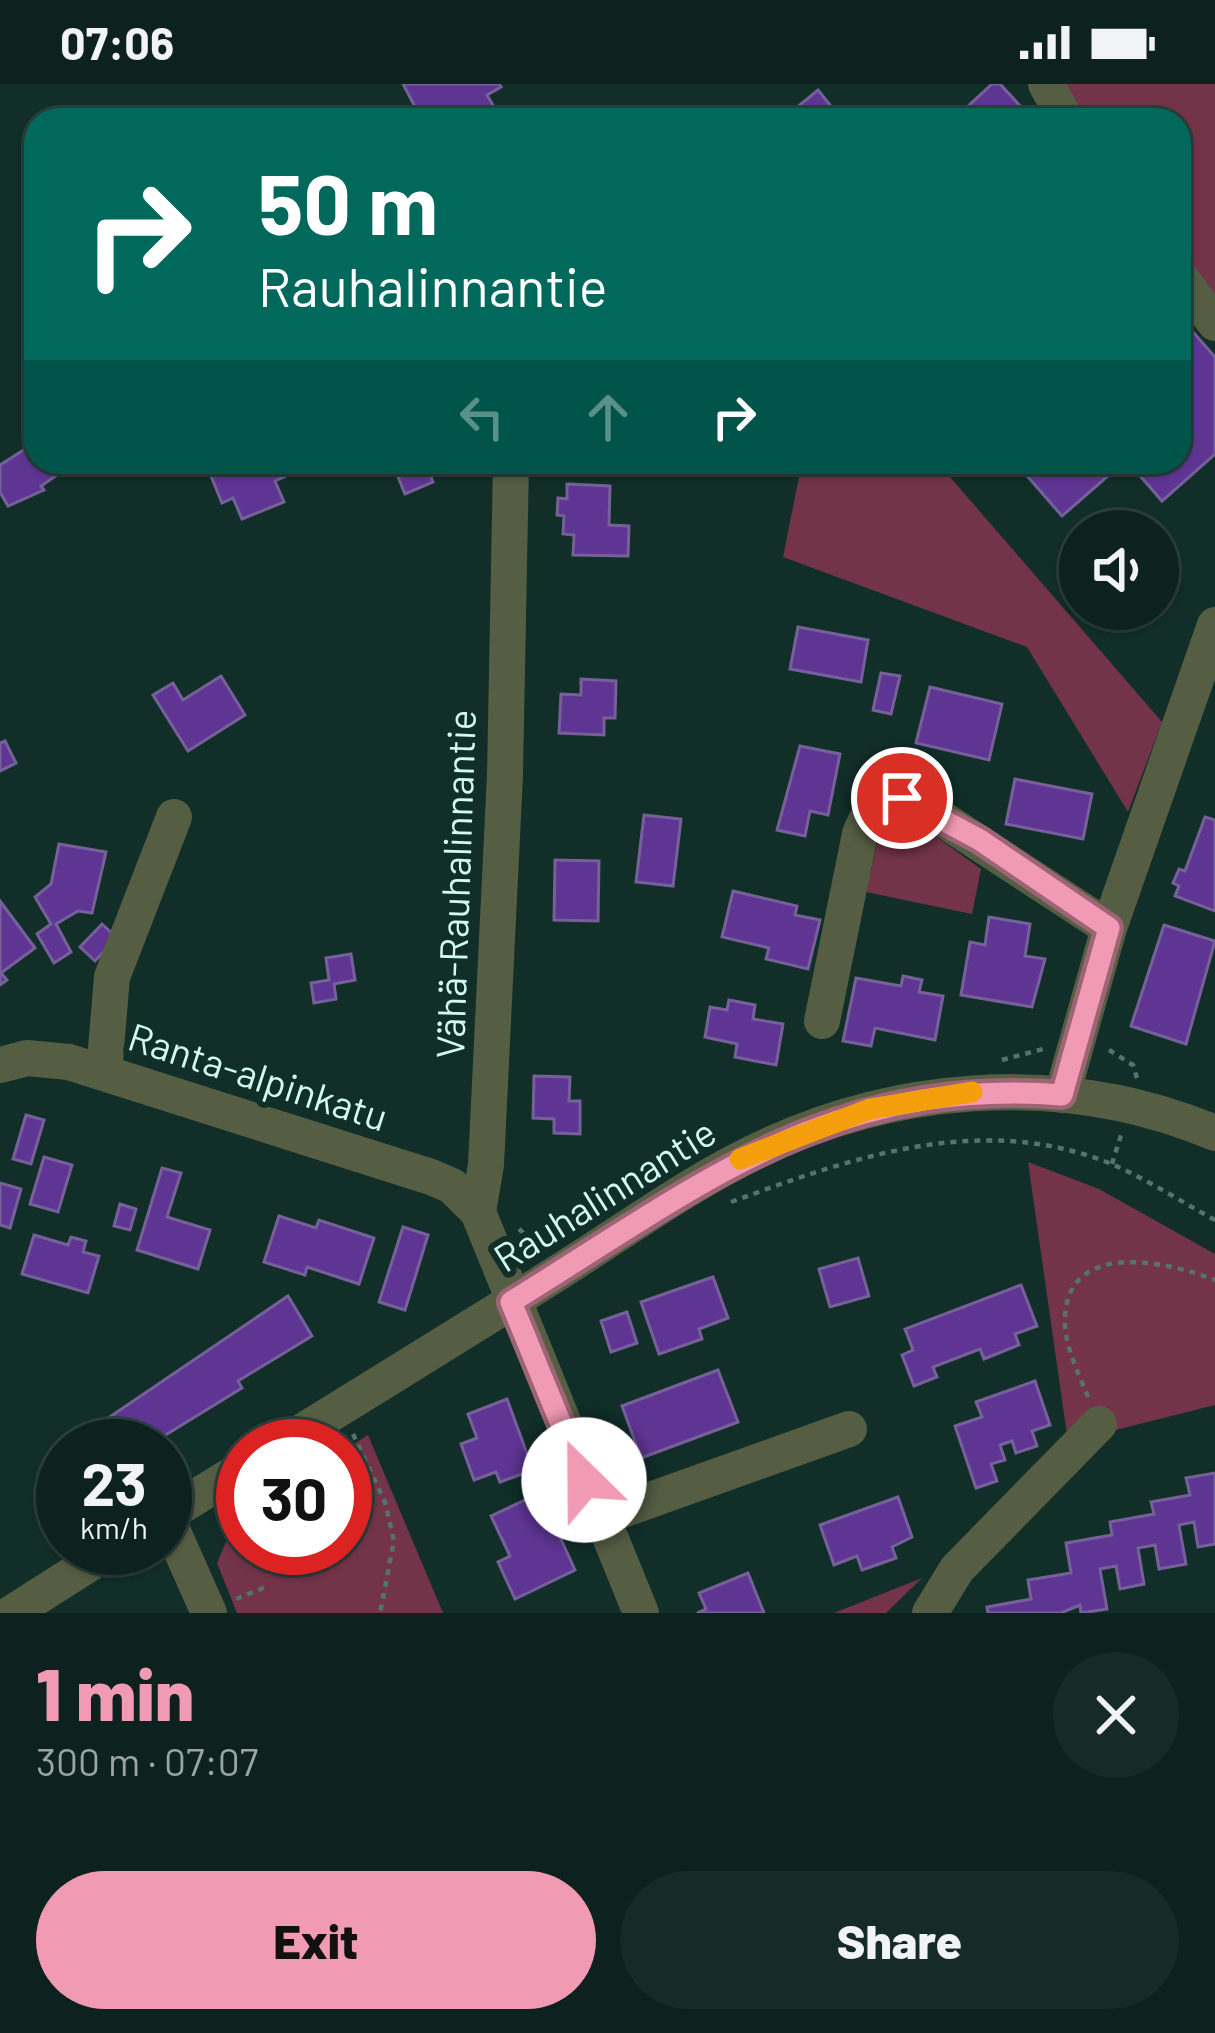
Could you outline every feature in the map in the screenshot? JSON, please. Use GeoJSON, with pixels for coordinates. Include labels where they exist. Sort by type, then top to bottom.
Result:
{"type":"FeatureCollection","features":[{"type":"Feature","properties":{"kind":"street"},"geometry":{"type":"LineString","coordinates":[[1191,292],[1215,323]]}},
{"type":"Feature","properties":{"kind":"street","name":"Vähä-Rauhalinnantie"},"geometry":{"type":"LineString","coordinates":[[511,474],[505,775],[486,1165],[478,1212],[641,1613]]}},
{"type":"Feature","properties":{"kind":"street"},"geometry":{"type":"LineString","coordinates":[[1062,1095],[1109,928],[1215,625]]}},
{"type":"Feature","properties":{"kind":"street"},"geometry":{"type":"LineString","coordinates":[[822,1021],[860,834],[868,813],[882,800],[902,798],[924,807],[1109,928]]}},
{"type":"Feature","properties":{"kind":"street"},"geometry":{"type":"LineString","coordinates":[[104,1072],[112,977],[174,817]]}},
{"type":"Feature","properties":{"kind":"street","name":"Ranta-alpinkatu"},"geometry":{"type":"LineString","coordinates":[[0,1065],[49,1057],[104,1072],[431,1177],[452,1186],[478,1212]]}},
{"type":"Feature","properties":{"kind":"street","name":"Rauhalinnantie"},"geometry":{"type":"LineString","coordinates":[[322,1419],[737,1161],[819,1125],[920,1097],[973,1092],[1062,1095],[1130,1106],[1215,1133]]}},
{"type":"Feature","properties":{"kind":"street"},"geometry":{"type":"LineString","coordinates":[[930,1613],[957,1570],[1100,1424]]}},
{"type":"Feature","properties":{"kind":"street"},"geometry":{"type":"LineString","coordinates":[[600,1518],[849,1429]]}},
{"type":"Feature","properties":{"kind":"street"},"geometry":{"type":"LineString","coordinates":[[12,1613],[72,1575]]}},
{"type":"Feature","properties":{"kind":"street"},"geometry":{"type":"LineString","coordinates":[[192,1575],[209,1613]]}},
{"type":"Feature","properties":{"kind":"path"},"geometry":{"type":"LineString","coordinates":[[998,1061],[1079,1039]]}},
{"type":"Feature","properties":{"kind":"path"},"geometry":{"type":"LineString","coordinates":[[728,1203],[867,1155],[983,1138],[1047,1145],[1112,1164],[1215,1220]]}},
{"type":"Feature","properties":{"kind":"path"},"geometry":{"type":"LineString","coordinates":[[478,1212],[528,1235],[558,1273]]}},
{"type":"Feature","properties":{"kind":"path"},"geometry":{"type":"LineString","coordinates":[[1100,1424],[1067,1339],[1068,1299],[1079,1284],[1108,1265],[1150,1259],[1215,1280]]}},
{"type":"Feature","properties":{"kind":"path"},"geometry":{"type":"LineString","coordinates":[[372,1474],[385,1502],[394,1541],[380,1613]]}},
{"type":"Feature","properties":{"kind":"shaded area"},"geometry":{"type":"Polygon","coordinates":[[[1062,84],[1215,84],[1215,296],[1191,267],[1191,108],[1075,108],[1062,84]]]}},
{"type":"Feature","properties":{"kind":"shaded area"},"geometry":{"type":"Polygon","coordinates":[[[800,474],[947,474],[1059,603],[1059,630],[1082,630],[1162,722],[1128,812],[1027,647],[783,557],[800,474]]]}},
{"type":"Feature","properties":{"kind":"shaded area"},"geometry":{"type":"Polygon","coordinates":[[[911,828],[931,833],[981,869],[972,914],[866,892],[879,835],[911,828]]]}},
{"type":"Feature","properties":{"kind":"shaded area"},"geometry":{"type":"Polygon","coordinates":[[[1028,1162],[1099,1189],[1215,1254],[1215,1405],[1068,1442],[1028,1162]]]}},
{"type":"Feature","properties":{"kind":"shaded area"},"geometry":{"type":"Polygon","coordinates":[[[372,1444],[443,1613],[237,1613],[222,1575],[372,1575],[372,1444]]]}},
{"type":"Feature","properties":{"kind":"shaded area"},"geometry":{"type":"Polygon","coordinates":[[[922,1578],[886,1613],[834,1613],[922,1578]]]}},
{"type":"Feature","properties":{"kind":"building"},"geometry":{"type":"Polygon","coordinates":[[[403,84],[501,87],[487,95],[495,108],[416,108],[403,84]]]}},
{"type":"Feature","properties":{"kind":"building"},"geometry":{"type":"Polygon","coordinates":[[[992,84],[1000,84],[1022,108],[966,108],[992,84]]]}},
{"type":"Feature","properties":{"kind":"building"},"geometry":{"type":"Polygon","coordinates":[[[818,90],[832,108],[796,108],[818,90]]]}},
{"type":"Feature","properties":{"kind":"building"},"geometry":{"type":"Polygon","coordinates":[[[1191,330],[1215,357],[1215,454],[1162,501],[1138,474],[1191,474],[1191,330]]]}},
{"type":"Feature","properties":{"kind":"building"},"geometry":{"type":"Polygon","coordinates":[[[24,450],[24,474],[57,475],[41,486],[44,490],[8,506],[0,492],[0,465],[24,450]]]}},
{"type":"Feature","properties":{"kind":"building"},"geometry":{"type":"Polygon","coordinates":[[[283,474],[275,481],[284,502],[242,519],[233,498],[222,503],[211,476],[283,474]]]}},
{"type":"Feature","properties":{"kind":"building"},"geometry":{"type":"Polygon","coordinates":[[[397,474],[430,474],[433,482],[405,494],[397,474]]]}},
{"type":"Feature","properties":{"kind":"building"},"geometry":{"type":"Polygon","coordinates":[[[1025,474],[1110,474],[1069,510],[1059,513],[1025,474]]]}},
{"type":"Feature","properties":{"kind":"building"},"geometry":{"type":"Polygon","coordinates":[[[567,484],[610,486],[609,525],[629,526],[628,556],[573,555],[574,535],[563,534],[564,516],[557,515],[558,498],[567,499],[567,484]]]}},
{"type":"Feature","properties":{"kind":"building"},"geometry":{"type":"Polygon","coordinates":[[[798,627],[868,640],[861,682],[790,669],[798,627]]]}},
{"type":"Feature","properties":{"kind":"building"},"geometry":{"type":"Polygon","coordinates":[[[881,673],[900,676],[891,714],[873,710],[881,673]]]}},
{"type":"Feature","properties":{"kind":"building"},"geometry":{"type":"Polygon","coordinates":[[[221,676],[245,715],[188,751],[153,695],[173,683],[183,700],[221,676]]]}},
{"type":"Feature","properties":{"kind":"building"},"geometry":{"type":"Polygon","coordinates":[[[581,679],[616,681],[615,718],[604,718],[604,735],[559,733],[561,694],[581,695],[581,679]]]}},
{"type":"Feature","properties":{"kind":"building"},"geometry":{"type":"Polygon","coordinates":[[[930,687],[1002,704],[989,760],[916,743],[930,687]]]}},
{"type":"Feature","properties":{"kind":"building"},"geometry":{"type":"Polygon","coordinates":[[[5,741],[16,763],[0,771],[0,743],[5,741]]]}},
{"type":"Feature","properties":{"kind":"building"},"geometry":{"type":"Polygon","coordinates":[[[800,746],[840,754],[828,815],[810,811],[805,836],[777,830],[800,746]]]}},
{"type":"Feature","properties":{"kind":"building"},"geometry":{"type":"Polygon","coordinates":[[[1015,779],[1092,794],[1083,839],[1006,824],[1015,779]]]}},
{"type":"Feature","properties":{"kind":"building"},"geometry":{"type":"Polygon","coordinates":[[[644,815],[681,819],[673,886],[636,882],[644,815]]]}},
{"type":"Feature","properties":{"kind":"building"},"geometry":{"type":"Polygon","coordinates":[[[1205,817],[1215,820],[1215,911],[1175,896],[1179,886],[1173,883],[1179,869],[1185,871],[1205,817]]]}},
{"type":"Feature","properties":{"kind":"building"},"geometry":{"type":"Polygon","coordinates":[[[59,844],[106,852],[92,913],[78,911],[56,924],[71,952],[54,963],[37,934],[51,924],[35,897],[51,884],[59,844]]]}},
{"type":"Feature","properties":{"kind":"building"},"geometry":{"type":"Polygon","coordinates":[[[555,860],[599,861],[598,921],[554,920],[555,860]]]}},
{"type":"Feature","properties":{"kind":"building"},"geometry":{"type":"Polygon","coordinates":[[[733,891],[797,906],[795,915],[820,920],[808,969],[766,959],[769,948],[722,937],[733,891]]]}},
{"type":"Feature","properties":{"kind":"building"},"geometry":{"type":"Polygon","coordinates":[[[0,901],[35,948],[1,973],[7,980],[0,985],[0,901]]]}},
{"type":"Feature","properties":{"kind":"building"},"geometry":{"type":"Polygon","coordinates":[[[989,917],[1030,924],[1025,956],[1045,959],[1032,1007],[961,995],[970,942],[985,945],[989,917]]]}},
{"type":"Feature","properties":{"kind":"building"},"geometry":{"type":"Polygon","coordinates":[[[102,924],[117,938],[95,961],[80,947],[102,924]]]}},
{"type":"Feature","properties":{"kind":"building"},"geometry":{"type":"Polygon","coordinates":[[[1164,925],[1215,941],[1186,1044],[1131,1026],[1164,925]]]}},
{"type":"Feature","properties":{"kind":"building"},"geometry":{"type":"Polygon","coordinates":[[[351,954],[355,980],[334,984],[336,999],[314,1003],[311,983],[329,980],[326,958],[351,954]]]}},
{"type":"Feature","properties":{"kind":"building"},"geometry":{"type":"Polygon","coordinates":[[[903,976],[922,980],[919,992],[943,996],[935,1040],[875,1028],[871,1046],[843,1041],[856,978],[901,986],[903,976]]]}},
{"type":"Feature","properties":{"kind":"building"},"geometry":{"type":"Polygon","coordinates":[[[729,1000],[755,1005],[753,1019],[783,1024],[776,1065],[735,1057],[737,1044],[705,1037],[710,1007],[727,1010],[729,1000]]]}},
{"type":"Feature","properties":{"kind":"building"},"geometry":{"type":"Polygon","coordinates":[[[534,1076],[570,1077],[569,1101],[580,1101],[580,1134],[554,1133],[554,1119],[533,1118],[534,1076]]]}},
{"type":"Feature","properties":{"kind":"building"},"geometry":{"type":"Polygon","coordinates":[[[26,1115],[44,1120],[31,1164],[13,1159],[26,1115]]]}},
{"type":"Feature","properties":{"kind":"building"},"geometry":{"type":"Polygon","coordinates":[[[44,1157],[72,1165],[58,1212],[30,1204],[44,1157]]]}},
{"type":"Feature","properties":{"kind":"building"},"geometry":{"type":"Polygon","coordinates":[[[162,1168],[181,1173],[167,1217],[210,1230],[198,1269],[137,1250],[162,1168]]]}},
{"type":"Feature","properties":{"kind":"building"},"geometry":{"type":"Polygon","coordinates":[[[0,1183],[21,1189],[10,1228],[0,1225],[0,1183]]]}},
{"type":"Feature","properties":{"kind":"building"},"geometry":{"type":"Polygon","coordinates":[[[120,1204],[136,1209],[130,1230],[114,1226],[120,1204]]]}},
{"type":"Feature","properties":{"kind":"building"},"geometry":{"type":"Polygon","coordinates":[[[279,1216],[316,1228],[319,1220],[374,1238],[359,1284],[307,1267],[305,1275],[264,1262],[279,1216]]]}},
{"type":"Feature","properties":{"kind":"building"},"geometry":{"type":"Polygon","coordinates":[[[403,1227],[428,1235],[405,1310],[379,1302],[403,1227]]]}},
{"type":"Feature","properties":{"kind":"building"},"geometry":{"type":"Polygon","coordinates":[[[34,1235],[68,1245],[71,1237],[86,1241],[83,1252],[99,1256],[88,1293],[22,1274],[34,1235]]]}},
{"type":"Feature","properties":{"kind":"building"},"geometry":{"type":"Polygon","coordinates":[[[858,1258],[869,1296],[830,1307],[819,1269],[858,1258]]]}},
{"type":"Feature","properties":{"kind":"building"},"geometry":{"type":"Polygon","coordinates":[[[713,1277],[728,1318],[699,1329],[702,1339],[659,1354],[641,1302],[713,1277]]]}},
{"type":"Feature","properties":{"kind":"building"},"geometry":{"type":"Polygon","coordinates":[[[1021,1285],[1037,1326],[1015,1334],[1019,1345],[984,1359],[980,1349],[933,1367],[937,1377],[914,1386],[902,1355],[913,1350],[905,1329],[1021,1285]]]}},
{"type":"Feature","properties":{"kind":"building"},"geometry":{"type":"Polygon","coordinates":[[[288,1296],[312,1336],[238,1381],[242,1388],[192,1419],[107,1419],[288,1296]]]}},
{"type":"Feature","properties":{"kind":"building"},"geometry":{"type":"Polygon","coordinates":[[[627,1312],[637,1343],[611,1352],[601,1321],[627,1312]]]}},
{"type":"Feature","properties":{"kind":"building"},"geometry":{"type":"Polygon","coordinates":[[[718,1370],[738,1422],[641,1458],[622,1406],[718,1370]]]}},
{"type":"Feature","properties":{"kind":"building"},"geometry":{"type":"Polygon","coordinates":[[[1035,1381],[1050,1425],[1032,1431],[1037,1446],[1016,1453],[1012,1441],[1000,1445],[1005,1460],[991,1464],[997,1481],[976,1488],[955,1426],[982,1417],[976,1402],[1035,1381]]]}},
{"type":"Feature","properties":{"kind":"building"},"geometry":{"type":"Polygon","coordinates":[[[507,1399],[533,1470],[500,1482],[496,1472],[474,1480],[461,1444],[477,1438],[468,1414],[507,1399]]]}},
{"type":"Feature","properties":{"kind":"building"},"geometry":{"type":"Polygon","coordinates":[[[1215,1473],[1215,1544],[1198,1547],[1194,1522],[1179,1525],[1186,1564],[1159,1569],[1155,1545],[1138,1548],[1144,1584],[1120,1589],[1116,1566],[1100,1569],[1107,1609],[1081,1613],[1080,1605],[1061,1613],[988,1613],[987,1607],[1031,1599],[1028,1580],[1071,1573],[1066,1543],[1112,1535],[1110,1522],[1154,1514],[1151,1502],[1190,1495],[1186,1478],[1215,1473]]]}},
{"type":"Feature","properties":{"kind":"building"},"geometry":{"type":"Polygon","coordinates":[[[540,1493],[575,1570],[515,1599],[498,1562],[510,1556],[491,1516],[540,1493]]]}},
{"type":"Feature","properties":{"kind":"building"},"geometry":{"type":"Polygon","coordinates":[[[898,1497],[912,1537],[892,1547],[896,1558],[862,1570],[857,1556],[834,1565],[820,1525],[898,1497]]]}},
{"type":"Feature","properties":{"kind":"building"},"geometry":{"type":"Polygon","coordinates":[[[748,1573],[764,1613],[697,1613],[706,1609],[699,1593],[748,1573]]]}},
{"type":"Feature","properties":{"kind":"slow traffic"},"geometry":{"type":"LineString","coordinates":[[740,1159],[870,1109],[920,1097],[972,1092]]}},
{"type":"Feature","properties":{"kind":"route"},"geometry":{"type":"LineString","coordinates":[[584,1480],[511,1302],[737,1161],[819,1125],[920,1097],[1016,1091],[1062,1095],[1109,928],[980,840],[902,798]]}}]}
